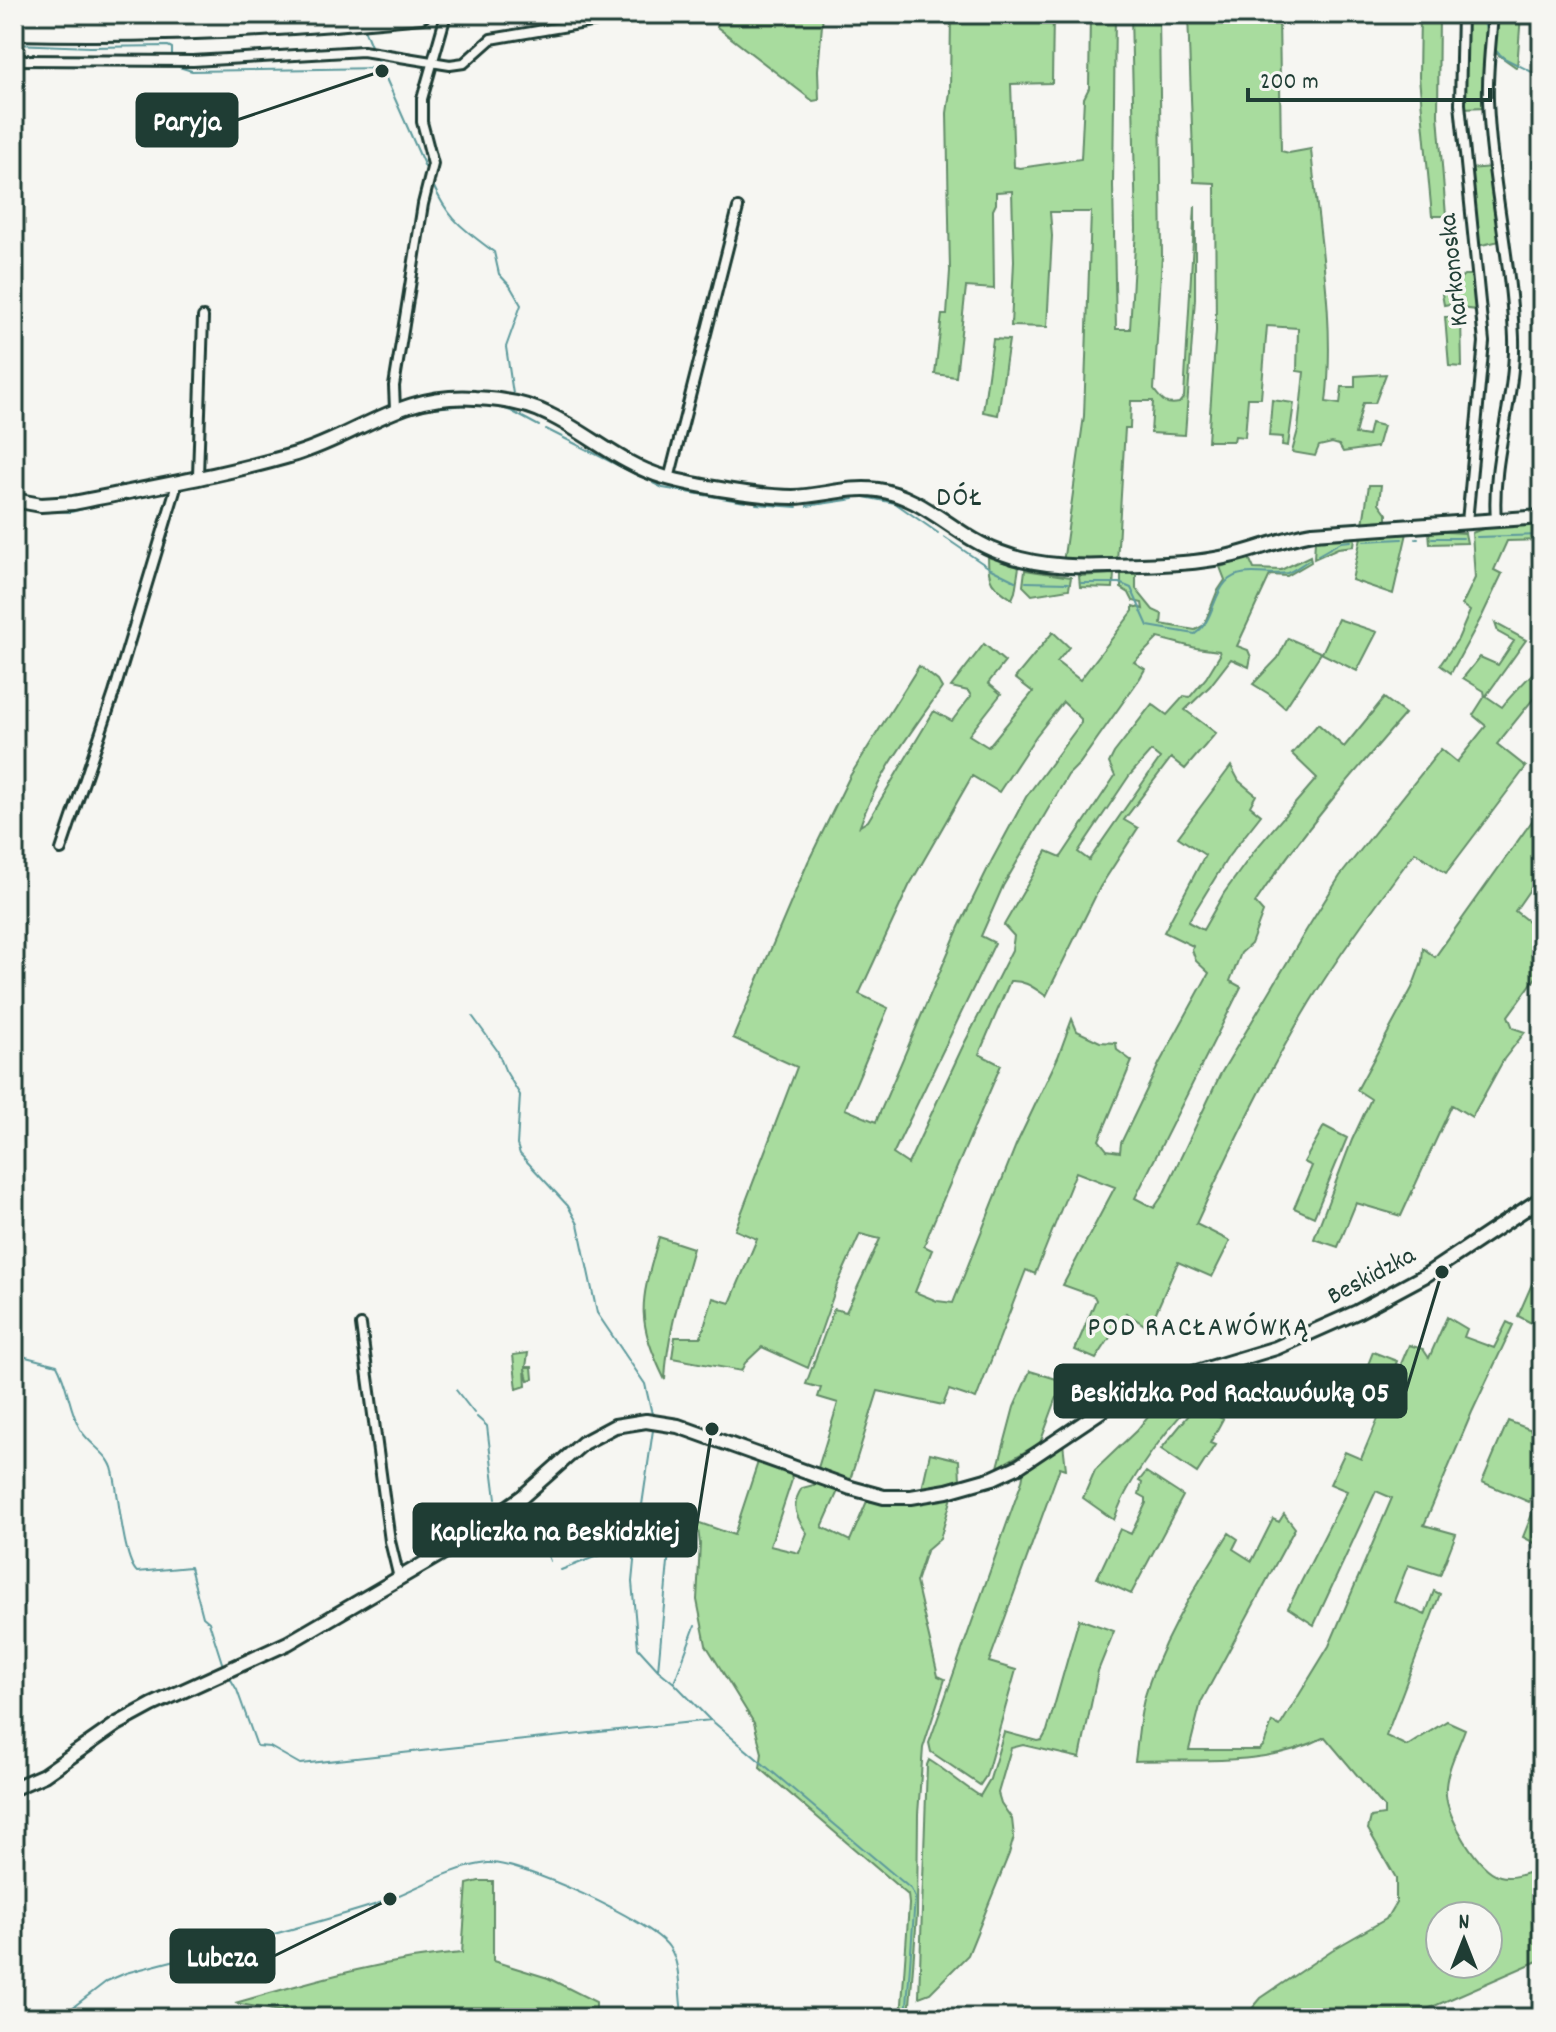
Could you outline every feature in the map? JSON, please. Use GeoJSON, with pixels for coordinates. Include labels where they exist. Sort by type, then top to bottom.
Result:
{"type":"FeatureCollection","features":[{"type":"Feature","properties":{"kind":"highway"},"geometry":{"type":"LineString","coordinates":[[14,16],[97,18],[236,14]]}},
{"type":"Feature","properties":{"kind":"highway"},"geometry":{"type":"LineString","coordinates":[[14,31],[166,32],[421,14]]}},
{"type":"Feature","properties":{"kind":"street"},"geometry":{"type":"LineString","coordinates":[[14,60],[193,61],[363,51],[450,65],[464,63],[491,39],[638,14]]}},
{"type":"Feature","properties":{"kind":"street","name":"Karkonoska"},"geometry":{"type":"LineString","coordinates":[[1462,14],[1460,104],[1484,342],[1467,522]]}},
{"type":"Feature","properties":{"kind":"street","name":"Karkonoska"},"geometry":{"type":"LineString","coordinates":[[1493,14],[1488,101],[1514,337],[1510,400],[1496,469],[1496,520]]}},
{"type":"Feature","properties":{"kind":"street"},"geometry":{"type":"LineString","coordinates":[[395,409],[394,386],[423,204],[433,164],[421,113],[444,22]]}},
{"type":"Feature","properties":{"kind":"street"},"geometry":{"type":"LineString","coordinates":[[669,479],[738,208]]}},
{"type":"Feature","properties":{"kind":"street"},"geometry":{"type":"LineString","coordinates":[[198,476],[203,317]]}},
{"type":"Feature","properties":{"kind":"street"},"geometry":{"type":"LineString","coordinates":[[14,500],[60,505],[198,476],[302,452],[395,409],[433,400],[465,398],[521,404],[549,414],[626,460],[669,479],[791,497],[861,489],[899,495],[984,546],[1020,559],[1058,566],[1147,565],[1214,560],[1285,538],[1313,533],[1542,517]]}},
{"type":"Feature","properties":{"kind":"street"},"geometry":{"type":"LineString","coordinates":[[61,850],[114,693],[175,491],[175,481]]}},
{"type":"Feature","properties":{"kind":"street","name":"Beskidzka"},"geometry":{"type":"LineString","coordinates":[[14,1788],[44,1775],[117,1724],[288,1643],[444,1552],[501,1512],[576,1448],[602,1431],[646,1421],[678,1426],[869,1493],[900,1498],[947,1491],[1008,1472],[1035,1457],[1093,1414],[1128,1395],[1276,1348],[1357,1312],[1426,1275],[1542,1198]]}},
{"type":"Feature","properties":{"kind":"street"},"geometry":{"type":"LineString","coordinates":[[361,1325],[390,1541],[399,1578]]}},
{"type":"Feature","properties":{"kind":"green space"},"geometry":{"type":"Polygon","coordinates":[[[720,14],[823,14],[819,100],[813,101],[717,27],[720,14]]]}},
{"type":"Feature","properties":{"kind":"green space"},"geometry":{"type":"Polygon","coordinates":[[[951,14],[1053,14],[1052,83],[1011,84],[1014,167],[1020,168],[1081,159],[1084,98],[1089,88],[1090,14],[1115,14],[1113,186],[1116,329],[1130,329],[1136,229],[1131,14],[1159,14],[1162,256],[1154,390],[1167,403],[1179,403],[1184,397],[1195,206],[1195,299],[1185,435],[1151,433],[1153,401],[1131,401],[1130,428],[1125,428],[1117,562],[1063,563],[1084,416],[1091,212],[1050,212],[1052,236],[1047,327],[1011,326],[1014,261],[1012,191],[996,192],[993,210],[994,289],[966,287],[956,377],[935,374],[942,315],[947,315],[950,271],[947,113],[951,14]]]}},
{"type":"Feature","properties":{"kind":"green space"},"geometry":{"type":"Polygon","coordinates":[[[1188,14],[1279,14],[1281,151],[1289,153],[1311,149],[1329,339],[1326,402],[1340,404],[1342,387],[1355,387],[1355,376],[1386,374],[1375,403],[1363,403],[1355,434],[1368,436],[1371,423],[1383,426],[1377,447],[1343,452],[1339,445],[1332,443],[1319,446],[1315,456],[1292,452],[1298,430],[1304,372],[1297,371],[1298,328],[1267,326],[1261,398],[1248,398],[1245,437],[1235,436],[1234,441],[1208,441],[1216,331],[1215,183],[1194,182],[1188,14]]]}},
{"type":"Feature","properties":{"kind":"green space"},"geometry":{"type":"Polygon","coordinates":[[[1420,14],[1439,14],[1438,115],[1446,216],[1432,216],[1419,77],[1420,14]]]}},
{"type":"Feature","properties":{"kind":"green space"},"geometry":{"type":"Polygon","coordinates":[[[1465,14],[1490,14],[1485,107],[1463,108],[1465,14]]]}},
{"type":"Feature","properties":{"kind":"green space"},"geometry":{"type":"Polygon","coordinates":[[[1496,14],[1521,14],[1517,68],[1493,51],[1496,14]]]}},
{"type":"Feature","properties":{"kind":"green space"},"geometry":{"type":"Polygon","coordinates":[[[1491,167],[1500,241],[1477,246],[1470,169],[1491,167]]]}},
{"type":"Feature","properties":{"kind":"green space"},"geometry":{"type":"Polygon","coordinates":[[[1542,262],[1542,402],[1535,402],[1539,367],[1534,264],[1542,262]]]}},
{"type":"Feature","properties":{"kind":"green space"},"geometry":{"type":"Polygon","coordinates":[[[1464,275],[1473,275],[1478,310],[1459,308],[1455,303],[1444,305],[1442,294],[1464,275]]]}},
{"type":"Feature","properties":{"kind":"green space"},"geometry":{"type":"Polygon","coordinates":[[[1445,317],[1461,317],[1462,367],[1449,366],[1445,317]]]}},
{"type":"Feature","properties":{"kind":"green space"},"geometry":{"type":"Polygon","coordinates":[[[993,339],[1009,340],[998,415],[983,412],[993,339]]]}},
{"type":"Feature","properties":{"kind":"green space"},"geometry":{"type":"Polygon","coordinates":[[[1272,400],[1294,403],[1288,446],[1282,445],[1283,437],[1269,436],[1272,400]]]}},
{"type":"Feature","properties":{"kind":"green space"},"geometry":{"type":"Polygon","coordinates":[[[1369,485],[1381,485],[1379,503],[1387,514],[1387,523],[1363,524],[1369,485]]]}},
{"type":"Feature","properties":{"kind":"green space"},"geometry":{"type":"Polygon","coordinates":[[[1542,524],[1542,540],[1507,541],[1494,570],[1502,574],[1451,673],[1440,665],[1458,639],[1470,611],[1462,605],[1475,578],[1472,533],[1485,528],[1542,524]]]}},
{"type":"Feature","properties":{"kind":"green space"},"geometry":{"type":"Polygon","coordinates":[[[1429,531],[1465,533],[1467,543],[1430,544],[1429,531]]]}},
{"type":"Feature","properties":{"kind":"green space"},"geometry":{"type":"Polygon","coordinates":[[[1407,533],[1393,594],[1352,580],[1361,537],[1407,533]]]}},
{"type":"Feature","properties":{"kind":"green space"},"geometry":{"type":"Polygon","coordinates":[[[1355,536],[1354,546],[1338,548],[1314,559],[1315,540],[1355,536]]]}},
{"type":"Feature","properties":{"kind":"green space"},"geometry":{"type":"Polygon","coordinates":[[[1310,556],[1311,562],[1287,576],[1270,575],[1237,646],[1248,650],[1251,657],[1249,667],[1231,659],[1210,686],[1185,710],[1216,733],[1185,769],[1171,758],[1124,820],[1138,828],[1100,887],[1046,996],[1025,983],[1010,981],[979,1054],[1001,1065],[930,1230],[924,1246],[932,1250],[915,1292],[937,1301],[953,1303],[1016,1145],[1058,1057],[1072,1019],[1077,1031],[1100,1042],[1116,1043],[1117,1050],[1132,1061],[1099,1140],[1107,1150],[1120,1152],[1121,1143],[1160,1062],[1209,973],[1196,961],[1193,946],[1164,932],[1205,855],[1178,837],[1231,766],[1239,781],[1256,795],[1250,806],[1261,815],[1228,857],[1188,922],[1203,930],[1224,893],[1255,850],[1317,778],[1292,754],[1318,724],[1344,747],[1384,698],[1405,714],[1308,830],[1255,903],[1263,912],[1251,944],[1241,953],[1230,981],[1241,987],[1135,1198],[1154,1208],[1220,1075],[1340,876],[1441,749],[1457,762],[1486,726],[1473,715],[1485,696],[1484,691],[1463,678],[1480,657],[1498,665],[1514,641],[1498,632],[1495,623],[1526,640],[1486,696],[1502,707],[1542,662],[1542,688],[1497,744],[1526,767],[1446,873],[1415,852],[1310,1002],[1250,1112],[1196,1224],[1230,1241],[1212,1277],[1178,1262],[1149,1328],[1126,1313],[1096,1359],[1075,1350],[1096,1300],[1094,1296],[1063,1285],[1115,1187],[1076,1172],[1035,1274],[1026,1270],[976,1399],[949,1390],[943,1405],[878,1391],[850,1480],[818,1468],[838,1403],[818,1397],[821,1388],[806,1384],[834,1309],[846,1312],[880,1239],[860,1234],[837,1285],[808,1368],[762,1347],[741,1371],[672,1358],[675,1337],[701,1337],[713,1298],[730,1303],[757,1239],[735,1230],[797,1067],[733,1038],[808,862],[850,776],[919,666],[942,688],[885,772],[860,826],[868,821],[934,711],[952,721],[971,696],[968,691],[951,687],[984,644],[1005,662],[988,683],[1001,694],[969,735],[988,747],[1033,692],[1015,678],[1053,632],[1069,647],[1057,662],[1080,680],[1133,611],[1133,606],[1143,609],[1142,603],[1133,601],[1129,593],[1121,588],[1121,574],[1136,574],[1136,589],[1153,610],[1162,614],[1161,624],[1195,630],[1204,625],[1225,580],[1220,567],[1249,558],[1254,569],[1281,570],[1310,556]],[[1158,638],[1134,662],[1145,669],[1140,678],[1080,763],[1068,775],[1003,886],[981,936],[995,943],[893,1154],[908,1164],[1012,950],[1014,936],[1004,925],[1047,851],[1061,857],[1115,776],[1109,763],[1114,753],[1152,704],[1167,715],[1184,696],[1190,697],[1220,655],[1219,651],[1158,638]],[[1063,702],[999,792],[972,776],[909,886],[859,994],[888,1008],[845,1109],[876,1122],[959,927],[992,860],[1026,797],[1081,719],[1063,702]],[[1151,751],[1129,776],[1078,852],[1089,860],[1160,758],[1151,751]]]}},
{"type":"Feature","properties":{"kind":"green space"},"geometry":{"type":"Polygon","coordinates":[[[988,557],[1019,567],[1012,599],[992,582],[988,557]]]}},
{"type":"Feature","properties":{"kind":"green space"},"geometry":{"type":"Polygon","coordinates":[[[1025,570],[1071,577],[1069,589],[1032,595],[1023,586],[1025,570]]]}},
{"type":"Feature","properties":{"kind":"green space"},"geometry":{"type":"Polygon","coordinates":[[[1114,574],[1113,588],[1080,587],[1079,576],[1114,574]]]}},
{"type":"Feature","properties":{"kind":"green space"},"geometry":{"type":"Polygon","coordinates":[[[1338,619],[1377,632],[1357,671],[1321,653],[1285,708],[1253,684],[1278,658],[1288,638],[1322,653],[1338,619]]]}},
{"type":"Feature","properties":{"kind":"green space"},"geometry":{"type":"Polygon","coordinates":[[[1542,807],[1542,872],[1515,911],[1529,922],[1542,905],[1542,969],[1508,1016],[1513,1028],[1525,1032],[1504,1059],[1472,1117],[1452,1105],[1401,1216],[1356,1203],[1338,1247],[1314,1239],[1371,1099],[1357,1090],[1412,988],[1422,961],[1423,948],[1435,957],[1542,807]]]}},
{"type":"Feature","properties":{"kind":"green space"},"geometry":{"type":"Polygon","coordinates":[[[1324,1126],[1347,1138],[1314,1217],[1294,1208],[1312,1166],[1304,1162],[1324,1126]]]}},
{"type":"Feature","properties":{"kind":"green space"},"geometry":{"type":"Polygon","coordinates":[[[659,1237],[693,1248],[672,1330],[665,1380],[648,1340],[644,1309],[648,1278],[659,1237]]]}},
{"type":"Feature","properties":{"kind":"green space"},"geometry":{"type":"Polygon","coordinates":[[[1535,1277],[1542,1280],[1541,1328],[1518,1316],[1535,1277]]]}},
{"type":"Feature","properties":{"kind":"green space"},"geometry":{"type":"Polygon","coordinates":[[[1447,1317],[1467,1329],[1464,1337],[1494,1348],[1507,1322],[1513,1325],[1424,1525],[1456,1534],[1440,1575],[1408,1565],[1394,1601],[1425,1615],[1434,1591],[1440,1594],[1386,1736],[1407,1746],[1447,1721],[1465,1729],[1447,1779],[1448,1805],[1465,1842],[1491,1872],[1510,1877],[1542,1868],[1542,1959],[1504,1976],[1504,1900],[1424,1900],[1424,1980],[1494,1980],[1407,2018],[1244,2018],[1261,1998],[1332,1950],[1386,1919],[1396,1902],[1396,1878],[1368,1829],[1371,1817],[1384,1815],[1384,1807],[1325,1737],[1303,1747],[1256,1757],[1135,1761],[1144,1699],[1170,1634],[1229,1533],[1238,1539],[1233,1549],[1252,1561],[1273,1519],[1279,1522],[1284,1514],[1295,1528],[1201,1702],[1189,1750],[1259,1750],[1264,1745],[1272,1722],[1280,1726],[1329,1646],[1392,1498],[1376,1491],[1314,1625],[1288,1608],[1347,1491],[1330,1484],[1345,1452],[1361,1459],[1409,1345],[1423,1349],[1429,1358],[1447,1317]]]}},
{"type":"Feature","properties":{"kind":"green space"},"geometry":{"type":"Polygon","coordinates":[[[1373,1352],[1397,1361],[1380,1405],[1356,1395],[1373,1352]]]}},
{"type":"Feature","properties":{"kind":"green space"},"geometry":{"type":"Polygon","coordinates":[[[528,1353],[526,1367],[532,1367],[533,1379],[528,1380],[525,1368],[526,1386],[517,1389],[513,1355],[528,1353]]]}},
{"type":"Feature","properties":{"kind":"green space"},"geometry":{"type":"Polygon","coordinates":[[[1030,1371],[1063,1381],[1040,1443],[998,1467],[1014,1407],[1030,1371]]]}},
{"type":"Feature","properties":{"kind":"green space"},"geometry":{"type":"Polygon","coordinates":[[[1221,1374],[1159,1442],[1132,1482],[1114,1520],[1083,1498],[1095,1470],[1137,1430],[1170,1388],[1221,1374]]]}},
{"type":"Feature","properties":{"kind":"green space"},"geometry":{"type":"Polygon","coordinates":[[[1197,1405],[1223,1419],[1210,1443],[1215,1445],[1197,1473],[1161,1449],[1197,1405]]]}},
{"type":"Feature","properties":{"kind":"green space"},"geometry":{"type":"Polygon","coordinates":[[[1508,1421],[1542,1434],[1542,1471],[1529,1502],[1482,1482],[1508,1421]]]}},
{"type":"Feature","properties":{"kind":"green space"},"geometry":{"type":"Polygon","coordinates":[[[1063,1443],[1066,1469],[1060,1467],[989,1662],[1016,1670],[986,1776],[980,1785],[931,1752],[929,1743],[1024,1469],[1063,1443]]]}},
{"type":"Feature","properties":{"kind":"green space"},"geometry":{"type":"Polygon","coordinates":[[[930,1453],[959,1460],[960,1480],[922,1489],[930,1453]]]}},
{"type":"Feature","properties":{"kind":"green space"},"geometry":{"type":"Polygon","coordinates":[[[758,1462],[790,1471],[792,1480],[770,1546],[799,1553],[807,1533],[795,1505],[802,1488],[821,1483],[838,1491],[822,1527],[850,1541],[867,1501],[897,1504],[952,1497],[940,1539],[926,1551],[916,1582],[938,1676],[945,1679],[923,1748],[918,1814],[917,1915],[909,2018],[901,2018],[908,1895],[760,1768],[762,1753],[754,1723],[706,1645],[697,1600],[700,1544],[697,1522],[734,1535],[758,1462]]]}},
{"type":"Feature","properties":{"kind":"green space"},"geometry":{"type":"Polygon","coordinates":[[[1146,1472],[1183,1496],[1131,1594],[1097,1578],[1120,1529],[1131,1534],[1146,1503],[1146,1498],[1139,1494],[1142,1483],[1139,1481],[1146,1472]]]}},
{"type":"Feature","properties":{"kind":"green space"},"geometry":{"type":"Polygon","coordinates":[[[1542,1489],[1542,1547],[1523,1537],[1542,1489]]]}},
{"type":"Feature","properties":{"kind":"green space"},"geometry":{"type":"Polygon","coordinates":[[[1079,1619],[1114,1631],[1098,1671],[1080,1758],[1023,1745],[1011,1748],[998,1793],[1012,1819],[1014,1837],[1009,1854],[968,1955],[930,1993],[919,1997],[929,1760],[980,1796],[990,1779],[1004,1732],[1042,1740],[1079,1619]]]}},
{"type":"Feature","properties":{"kind":"green space"},"geometry":{"type":"Polygon","coordinates":[[[493,1881],[493,1961],[548,1978],[596,2002],[591,2018],[317,2018],[235,2003],[375,1966],[462,1953],[467,1884],[493,1881]]]}},
{"type":"Feature","properties":{"kind":"waterway"},"geometry":{"type":"LineString","coordinates":[[1481,14],[1487,32]]}},
{"type":"Feature","properties":{"kind":"waterway"},"geometry":{"type":"LineString","coordinates":[[364,29],[371,46]]}},
{"type":"Feature","properties":{"kind":"waterway"},"geometry":{"type":"LineString","coordinates":[[14,44],[168,46],[172,48],[172,54]]}},
{"type":"Feature","properties":{"kind":"waterway"},"geometry":{"type":"LineString","coordinates":[[1494,49],[1504,58],[1542,77]]}},
{"type":"Feature","properties":{"kind":"waterway"},"geometry":{"type":"LineString","coordinates":[[377,58],[425,167]]}},
{"type":"Feature","properties":{"kind":"waterway"},"geometry":{"type":"LineString","coordinates":[[179,67],[192,71],[381,68]]}},
{"type":"Feature","properties":{"kind":"waterway"},"geometry":{"type":"LineString","coordinates":[[432,183],[451,215],[494,252],[499,274],[521,305],[506,347],[513,394]]}},
{"type":"Feature","properties":{"kind":"waterway"},"geometry":{"type":"LineString","coordinates":[[421,409],[467,405]]}},
{"type":"Feature","properties":{"kind":"waterway"},"geometry":{"type":"LineString","coordinates":[[477,405],[511,411]]}},
{"type":"Feature","properties":{"kind":"waterway"},"geometry":{"type":"LineString","coordinates":[[511,408],[511,411],[539,426]]}},
{"type":"Feature","properties":{"kind":"waterway"},"geometry":{"type":"LineString","coordinates":[[546,429],[641,477]]}},
{"type":"Feature","properties":{"kind":"waterway"},"geometry":{"type":"LineString","coordinates":[[308,457],[318,453]]}},
{"type":"Feature","properties":{"kind":"waterway"},"geometry":{"type":"LineString","coordinates":[[653,483],[663,488],[745,502]]}},
{"type":"Feature","properties":{"kind":"waterway"},"geometry":{"type":"LineString","coordinates":[[864,497],[895,503],[938,533]]}},
{"type":"Feature","properties":{"kind":"waterway"},"geometry":{"type":"LineString","coordinates":[[807,506],[854,499]]}},
{"type":"Feature","properties":{"kind":"waterway"},"geometry":{"type":"LineString","coordinates":[[47,511],[71,512],[120,500]]}},
{"type":"Feature","properties":{"kind":"waterway"},"geometry":{"type":"LineString","coordinates":[[756,504],[797,507]]}},
{"type":"Feature","properties":{"kind":"waterway"},"geometry":{"type":"LineString","coordinates":[[14,507],[40,511]]}},
{"type":"Feature","properties":{"kind":"waterway"},"geometry":{"type":"LineString","coordinates":[[1477,537],[1542,535]]}},
{"type":"Feature","properties":{"kind":"waterway"},"geometry":{"type":"LineString","coordinates":[[944,537],[991,569],[1015,581]]}},
{"type":"Feature","properties":{"kind":"waterway"},"geometry":{"type":"LineString","coordinates":[[1432,538],[1463,538]]}},
{"type":"Feature","properties":{"kind":"waterway"},"geometry":{"type":"LineString","coordinates":[[1364,541],[1402,539]]}},
{"type":"Feature","properties":{"kind":"waterway"},"geometry":{"type":"LineString","coordinates":[[1318,555],[1341,542],[1351,541]]}},
{"type":"Feature","properties":{"kind":"waterway"},"geometry":{"type":"LineString","coordinates":[[1081,583],[1119,583],[1131,588],[1148,626],[1195,634],[1206,622],[1221,588],[1232,577],[1247,573],[1287,573],[1309,560]]}},
{"type":"Feature","properties":{"kind":"waterway"},"geometry":{"type":"LineString","coordinates":[[1026,582],[1068,583]]}},
{"type":"Feature","properties":{"kind":"waterway"},"geometry":{"type":"LineString","coordinates":[[473,1017],[497,1050],[520,1095],[517,1145],[520,1154],[568,1206],[578,1224],[597,1313],[645,1384],[652,1414]]}},
{"type":"Feature","properties":{"kind":"waterway"},"geometry":{"type":"LineString","coordinates":[[14,1354],[57,1365],[80,1429],[111,1465],[132,1565],[137,1572],[190,1567],[203,1617],[209,1622],[223,1666]]}},
{"type":"Feature","properties":{"kind":"waterway"},"geometry":{"type":"LineString","coordinates":[[456,1390],[474,1413]]}},
{"type":"Feature","properties":{"kind":"waterway"},"geometry":{"type":"LineString","coordinates":[[477,1417],[487,1426],[496,1499]]}},
{"type":"Feature","properties":{"kind":"waterway"},"geometry":{"type":"LineString","coordinates":[[637,1539],[653,1430]]}},
{"type":"Feature","properties":{"kind":"waterway"},"geometry":{"type":"LineString","coordinates":[[528,1503],[550,1561]]}},
{"type":"Feature","properties":{"kind":"waterway"},"geometry":{"type":"LineString","coordinates":[[672,1519],[658,1670],[674,1683]]}},
{"type":"Feature","properties":{"kind":"waterway"},"geometry":{"type":"LineString","coordinates":[[561,1570],[636,1541],[632,1582],[638,1648],[658,1670]]}},
{"type":"Feature","properties":{"kind":"waterway"},"geometry":{"type":"LineString","coordinates":[[695,1626],[674,1683],[709,1719]]}},
{"type":"Feature","properties":{"kind":"waterway"},"geometry":{"type":"LineString","coordinates":[[230,1678],[257,1746],[270,1747],[300,1764],[711,1720],[911,1889],[915,1898],[906,2018]]}},
{"type":"Feature","properties":{"kind":"waterway"},"geometry":{"type":"LineString","coordinates":[[59,2018],[107,1981],[126,1973],[343,1914],[388,1900],[473,1865],[488,1863],[527,1871],[583,1894],[657,1936],[669,1947],[676,1963],[683,2018]]}},
{"type":"Feature","properties":{"kind":"tunnel"},"geometry":{"type":"LineString","coordinates":[[444,22],[446,14]]}},
{"type":"Feature","properties":{"kind":"place","name":"Paryja"},"geometry":{"type":"Point","coordinates":[382,71]}},
{"type":"Feature","properties":{"kind":"place","name":"Beskidzka Pod Racławówką 05"},"geometry":{"type":"Point","coordinates":[1442,1272]}},
{"type":"Feature","properties":{"kind":"place","name":"Kapliczka na Beskidzkiej"},"geometry":{"type":"Point","coordinates":[712,1429]}},
{"type":"Feature","properties":{"kind":"place","name":"Lubcza"},"geometry":{"type":"Point","coordinates":[390,1899]}},
{"type":"Feature","properties":{"kind":"district","name":"DÓŁ"},"geometry":{"type":"Point","coordinates":[960,500]}},
{"type":"Feature","properties":{"kind":"district","name":"POD RACŁAWÓWKĄ"},"geometry":{"type":"Point","coordinates":[1199,1330]}}]}
